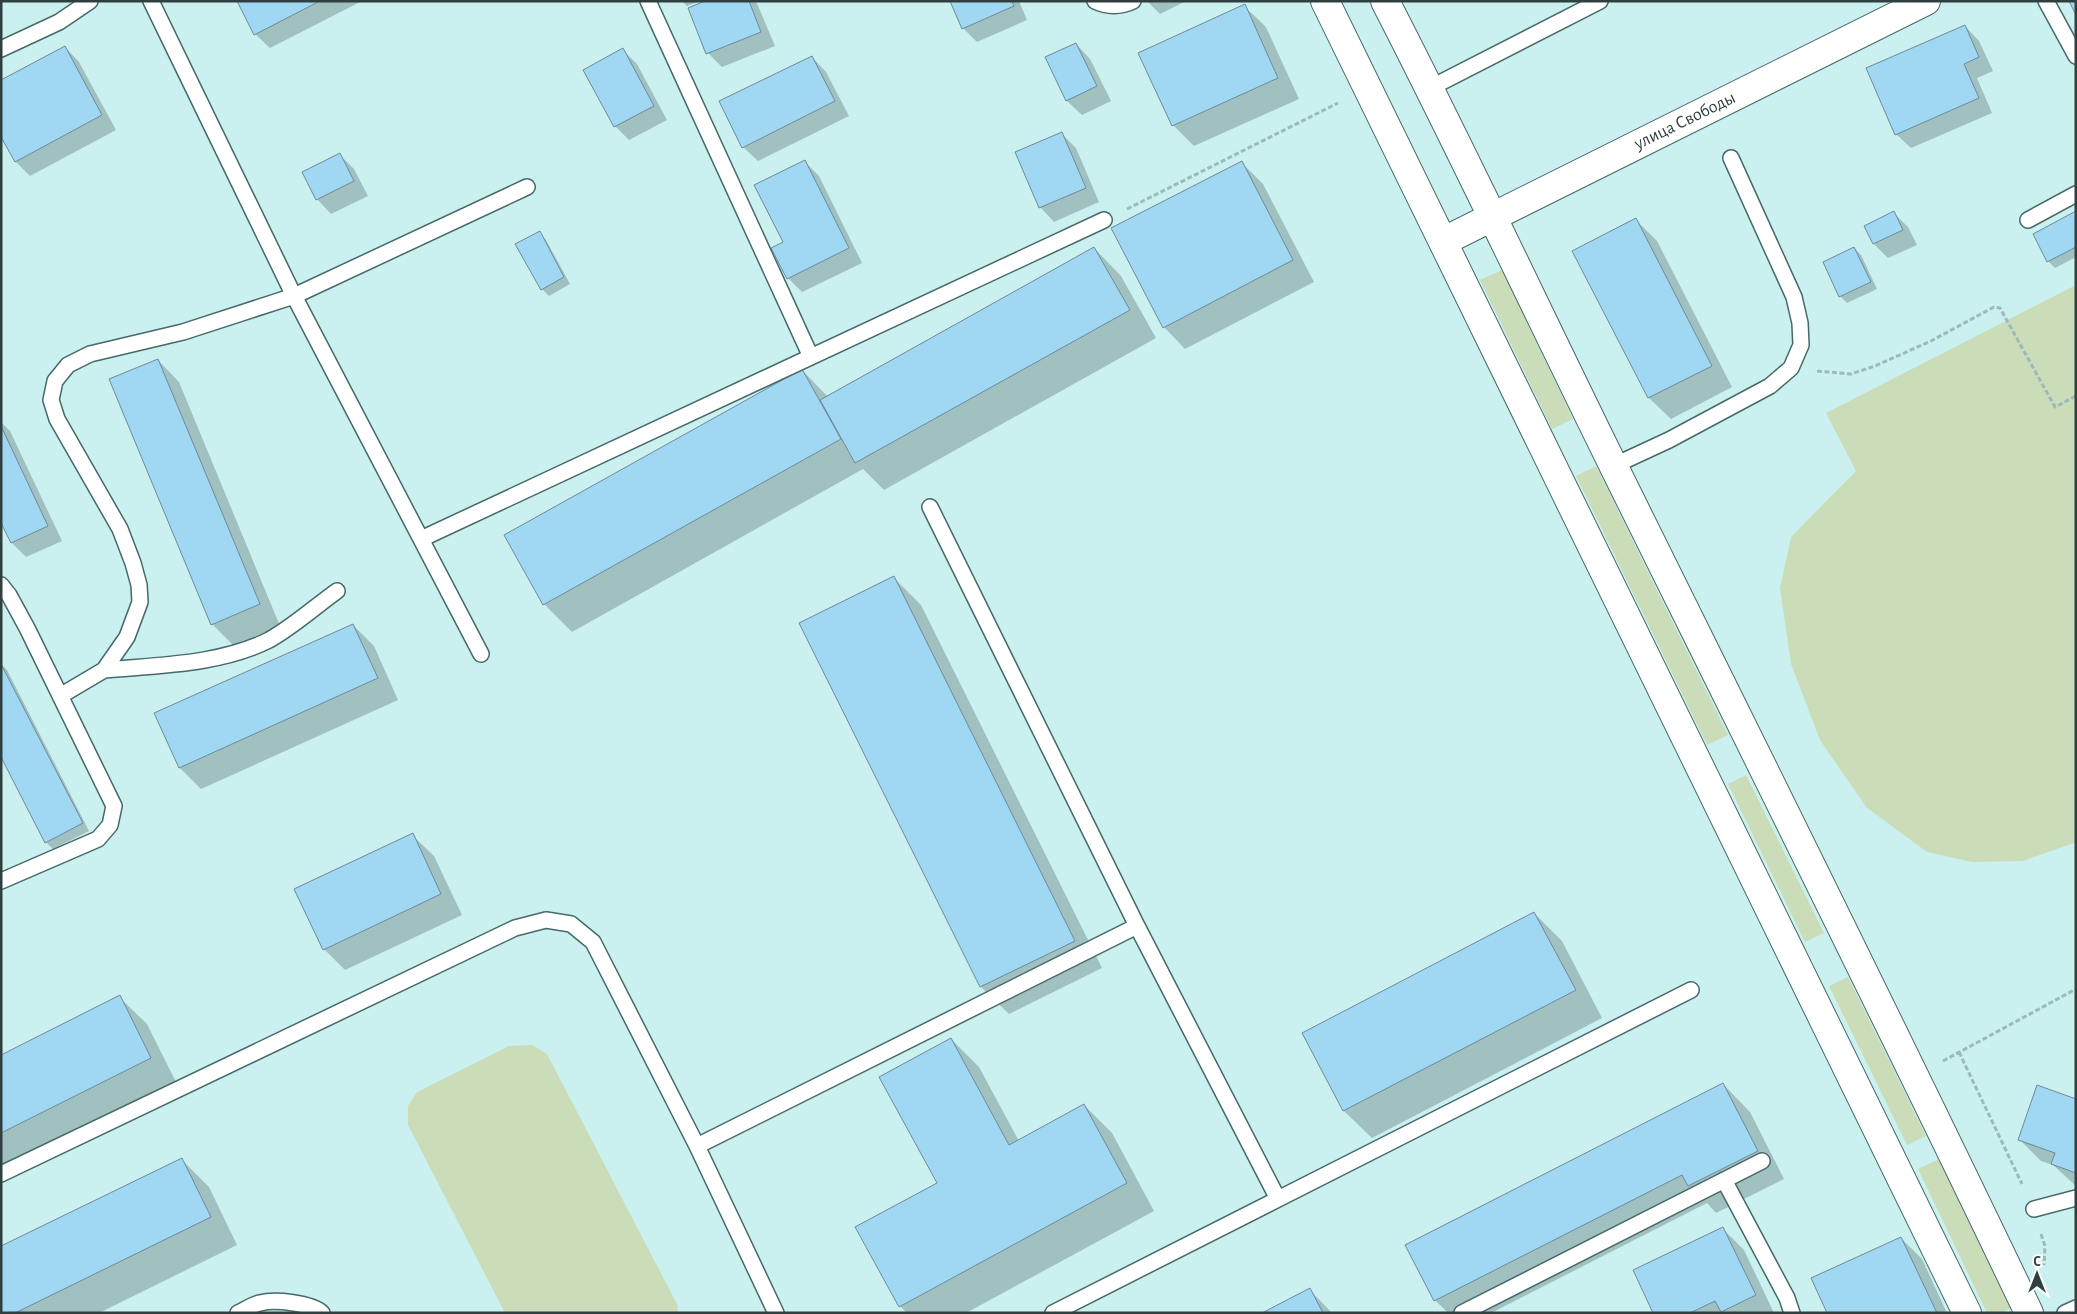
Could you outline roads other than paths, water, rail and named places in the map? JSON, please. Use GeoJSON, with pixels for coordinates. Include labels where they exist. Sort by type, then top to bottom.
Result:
{"type":"FeatureCollection","features":[{"type":"Feature","properties":{"kind":"street"},"geometry":{"type":"LineString","coordinates":[[1325,1],[1967,1313]]}},
{"type":"Feature","properties":{"kind":"street"},"geometry":{"type":"LineString","coordinates":[[1385,1],[1430,88],[1613,466],[1916,1076],[2029,1313]]}},
{"type":"Feature","properties":{"kind":"street","name":"улица Свободы"},"geometry":{"type":"LineString","coordinates":[[1444,241],[1926,1]]}},
{"type":"Feature","properties":{"kind":"lane"},"geometry":{"type":"LineString","coordinates":[[1,50],[59,22],[90,1]]}},
{"type":"Feature","properties":{"kind":"lane"},"geometry":{"type":"LineString","coordinates":[[151,1],[294,296],[481,654]]}},
{"type":"Feature","properties":{"kind":"lane"},"geometry":{"type":"LineString","coordinates":[[648,1],[811,357]]}},
{"type":"Feature","properties":{"kind":"lane"},"geometry":{"type":"LineString","coordinates":[[1094,1],[1109,6],[1134,1]]}},
{"type":"Feature","properties":{"kind":"lane"},"geometry":{"type":"LineString","coordinates":[[1430,88],[1600,1]]}},
{"type":"Feature","properties":{"kind":"lane"},"geometry":{"type":"LineString","coordinates":[[2046,1],[2076,56]]}},
{"type":"Feature","properties":{"kind":"lane"},"geometry":{"type":"LineString","coordinates":[[1613,466],[1669,440],[1762,390],[1791,368],[1801,345],[1800,323],[1794,297],[1730,158]]}},
{"type":"Feature","properties":{"kind":"lane"},"geometry":{"type":"LineString","coordinates":[[104,670],[127,636],[140,602],[139,585],[133,562],[120,529],[57,420],[51,400],[55,381],[68,365],[90,354],[183,332],[294,296],[527,187]]}},
{"type":"Feature","properties":{"kind":"lane"},"geometry":{"type":"LineString","coordinates":[[2028,220],[2076,194]]}},
{"type":"Feature","properties":{"kind":"lane"},"geometry":{"type":"LineString","coordinates":[[421,539],[1104,220]]}},
{"type":"Feature","properties":{"kind":"lane"},"geometry":{"type":"LineString","coordinates":[[930,507],[1137,926],[1278,1199]]}},
{"type":"Feature","properties":{"kind":"lane"},"geometry":{"type":"LineString","coordinates":[[1,585],[10,595],[114,806],[110,825],[98,839],[1,881]]}},
{"type":"Feature","properties":{"kind":"lane"},"geometry":{"type":"LineString","coordinates":[[60,696],[104,670],[220,657],[248,649],[270,639],[337,591]]}},
{"type":"Feature","properties":{"kind":"lane"},"geometry":{"type":"LineString","coordinates":[[1,1174],[515,928],[546,920],[571,924],[593,942],[697,1146],[776,1313]]}},
{"type":"Feature","properties":{"kind":"lane"},"geometry":{"type":"LineString","coordinates":[[697,1146],[1137,926]]}},
{"type":"Feature","properties":{"kind":"lane"},"geometry":{"type":"LineString","coordinates":[[1053,1313],[1690,990]]}},
{"type":"Feature","properties":{"kind":"lane"},"geometry":{"type":"LineString","coordinates":[[1462,1313],[1762,1161]]}},
{"type":"Feature","properties":{"kind":"lane"},"geometry":{"type":"LineString","coordinates":[[1724,1180],[1787,1298],[1792,1313]]}},
{"type":"Feature","properties":{"kind":"lane"},"geometry":{"type":"LineString","coordinates":[[2034,1209],[2076,1198]]}},
{"type":"Feature","properties":{"kind":"lane"},"geometry":{"type":"LineString","coordinates":[[238,1313],[260,1302],[283,1301],[317,1309],[322,1313]]}},
{"type":"Feature","properties":{"kind":"lane"},"geometry":{"type":"LineString","coordinates":[[2065,1313],[2076,1308]]}}]}
